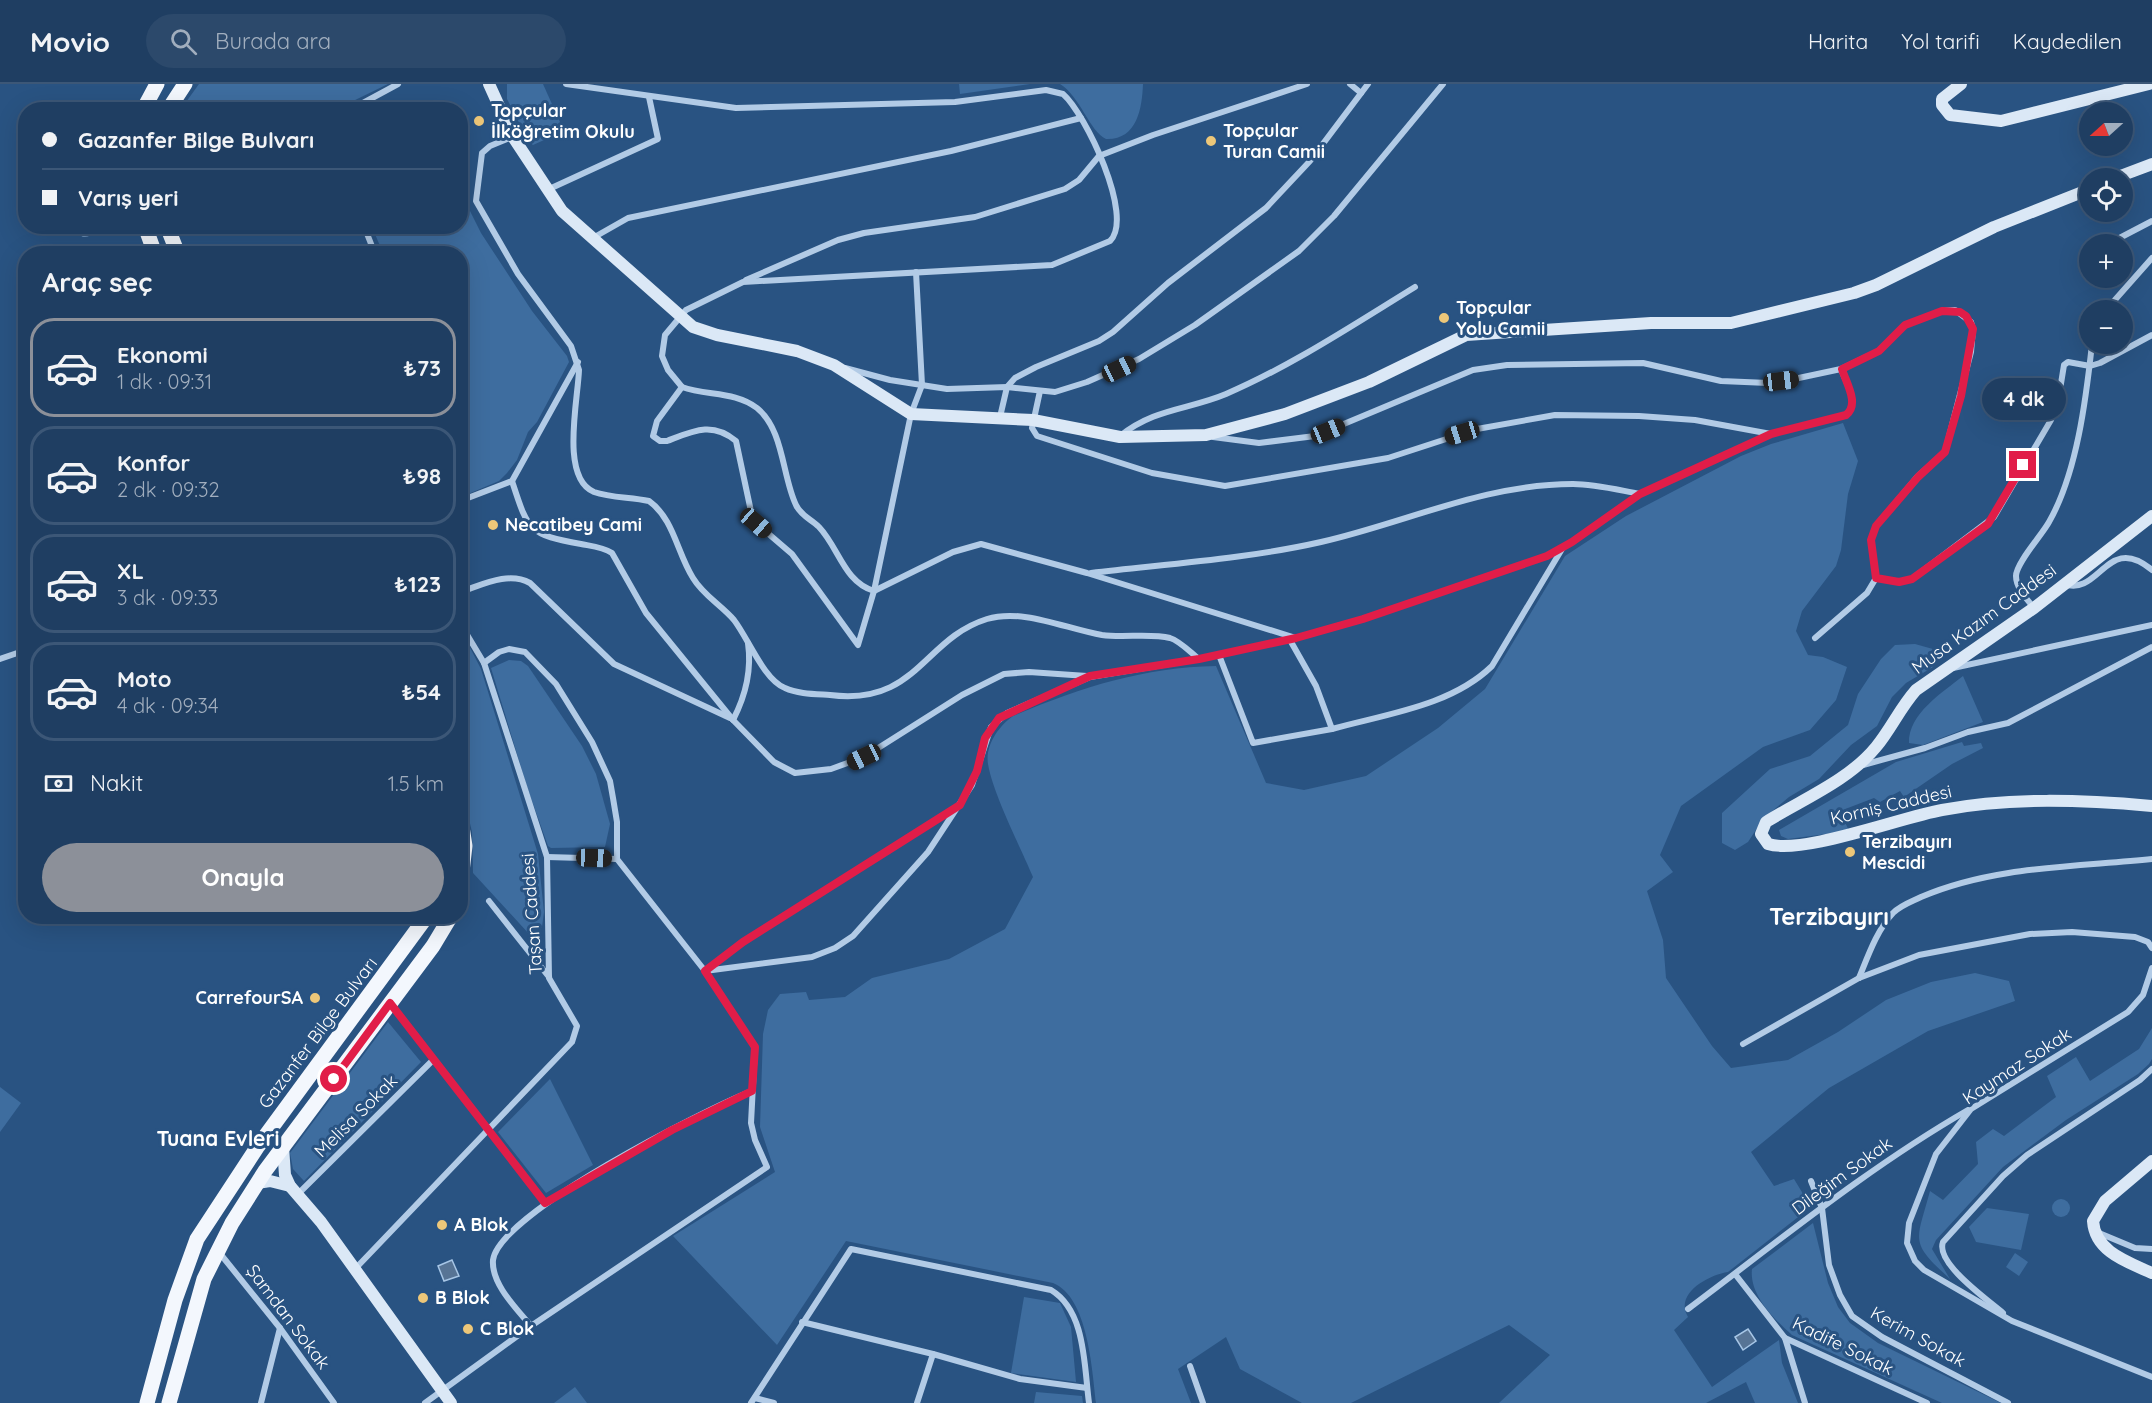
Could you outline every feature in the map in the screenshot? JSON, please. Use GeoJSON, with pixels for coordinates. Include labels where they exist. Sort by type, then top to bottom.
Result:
{"type":"FeatureCollection","features":[{"type":"Feature","properties":{"kind":"main road"},"geometry":{"type":"LineString","coordinates":[[173,102],[185,84]]}},
{"type":"Feature","properties":{"kind":"main road"},"geometry":{"type":"LineString","coordinates":[[489,84],[513,136],[562,211],[680,316],[704,331],[797,351],[834,365],[911,414],[1033,420],[1120,436],[1206,435],[1285,414],[1369,382],[1466,335],[1651,323],[1731,323],[1854,293],[1876,285],[1994,227],[2079,193]]}},
{"type":"Feature","properties":{"kind":"main road"},"geometry":{"type":"LineString","coordinates":[[1961,84],[1942,99],[1942,105],[1950,115],[2001,121],[2149,84]]}},
{"type":"Feature","properties":{"kind":"main road"},"geometry":{"type":"LineString","coordinates":[[146,102],[153,87]]}},
{"type":"Feature","properties":{"kind":"main road"},"geometry":{"type":"LineString","coordinates":[[2133,171],[2152,164]]}},
{"type":"Feature","properties":{"kind":"main road","name":"Musa Kazım Caddesi"},"geometry":{"type":"LineString","coordinates":[[1854,767],[1877,746],[1903,705],[1943,670],[2034,608],[2152,516]]}},
{"type":"Feature","properties":{"kind":"main road","name":"Korniş Caddesi"},"geometry":{"type":"LineString","coordinates":[[1854,767],[1766,822],[1761,834],[1763,840],[1774,846],[1790,845],[1856,832],[1943,810],[1986,805],[2070,802],[2152,806]]}},
{"type":"Feature","properties":{"kind":"main road","name":"Gazanfer Bilge Bulvarı"},"geometry":{"type":"LineString","coordinates":[[147,1403],[175,1300],[197,1239],[258,1146],[421,924]]}},
{"type":"Feature","properties":{"kind":"main road"},"geometry":{"type":"LineString","coordinates":[[169,1403],[194,1309],[217,1249],[257,1182],[447,924]]}},
{"type":"Feature","properties":{"kind":"main road"},"geometry":{"type":"LineString","coordinates":[[283,1147],[285,1175],[294,1190],[355,1269],[451,1403]]}},
{"type":"Feature","properties":{"kind":"main road"},"geometry":{"type":"LineString","coordinates":[[2152,1161],[2098,1209],[2093,1221],[2093,1231],[2111,1253],[2152,1273]]}},
{"type":"Feature","properties":{"kind":"main road"},"geometry":{"type":"LineString","coordinates":[[257,1182],[270,1181],[294,1190]]}},
{"type":"Feature","properties":{"kind":"street"},"geometry":{"type":"LineString","coordinates":[[365,102],[398,84]]}},
{"type":"Feature","properties":{"kind":"street"},"geometry":{"type":"LineString","coordinates":[[566,84],[736,108],[955,102],[1053,90],[1069,99],[1081,118],[1100,156],[1117,211],[1116,231],[1110,241],[1052,265],[743,282]]}},
{"type":"Feature","properties":{"kind":"street"},"geometry":{"type":"LineString","coordinates":[[874,591],[857,583],[826,536],[800,512],[775,440],[764,416],[757,408],[736,397],[682,387],[668,370],[662,356],[665,335],[680,316],[691,306],[838,240],[864,233],[975,217],[1065,189],[1078,180],[1100,156],[1153,135],[1307,84]]}},
{"type":"Feature","properties":{"kind":"street"},"geometry":{"type":"LineString","coordinates":[[1350,84],[1361,93]]}},
{"type":"Feature","properties":{"kind":"street"},"geometry":{"type":"LineString","coordinates":[[1000,417],[1007,387],[1024,372],[1099,341],[1113,332],[1168,283],[1266,208],[1310,161],[1368,84]]}},
{"type":"Feature","properties":{"kind":"street"},"geometry":{"type":"LineString","coordinates":[[834,365],[890,380],[947,389],[1007,387],[1041,391],[1064,390],[1139,359],[1195,325],[1281,267],[1334,216],[1443,84]]}},
{"type":"Feature","properties":{"kind":"street"},"geometry":{"type":"LineString","coordinates":[[547,190],[658,139],[649,97]]}},
{"type":"Feature","properties":{"kind":"street"},"geometry":{"type":"LineString","coordinates":[[591,239],[628,218],[951,151],[1081,118]]}},
{"type":"Feature","properties":{"kind":"street"},"geometry":{"type":"LineString","coordinates":[[513,136],[490,146],[482,153],[476,201],[518,274],[571,346],[578,362],[574,444],[578,478],[592,491],[649,501],[655,505],[668,522],[683,561],[693,579],[735,622],[767,671],[782,687],[839,697],[858,697],[888,689],[975,624],[1005,616],[1029,618],[1112,636],[1171,638],[1199,659]]}},
{"type":"Feature","properties":{"kind":"street"},"geometry":{"type":"LineString","coordinates":[[2127,234],[2152,221]]}},
{"type":"Feature","properties":{"kind":"street"},"geometry":{"type":"LineString","coordinates":[[2115,300],[2152,258]]}},
{"type":"Feature","properties":{"kind":"street"},"geometry":{"type":"LineString","coordinates":[[682,387],[657,421],[653,436],[660,441],[667,441],[703,428],[712,428],[736,441],[752,516],[792,555],[858,645],[874,591],[911,414],[922,385],[916,272]]}},
{"type":"Feature","properties":{"kind":"street"},"geometry":{"type":"LineString","coordinates":[[1120,436],[1137,422],[1161,412],[1224,395],[1300,358],[1415,287]]}},
{"type":"Feature","properties":{"kind":"street"},"geometry":{"type":"LineString","coordinates":[[1206,435],[1259,443],[1314,436],[1390,406],[1447,379],[1488,367],[1642,363],[1721,381],[1747,383],[1794,379],[1842,369],[1879,351],[1905,325],[1942,311],[1960,312],[1966,316],[1973,329],[1961,396],[1945,452],[1905,491],[1876,526],[1871,540],[1876,578],[1867,593],[1815,638]]}},
{"type":"Feature","properties":{"kind":"street"},"geometry":{"type":"LineString","coordinates":[[1876,578],[1899,582],[1912,579],[1988,524],[2051,420],[2058,402],[2062,369],[2068,362],[2090,366],[2108,360],[2152,335]]}},
{"type":"Feature","properties":{"kind":"street"},"geometry":{"type":"LineString","coordinates":[[2034,608],[2018,583],[2017,569],[2040,539],[2065,486],[2091,354]]}},
{"type":"Feature","properties":{"kind":"street"},"geometry":{"type":"LineString","coordinates":[[468,498],[512,481],[578,362]]}},
{"type":"Feature","properties":{"kind":"street"},"geometry":{"type":"LineString","coordinates":[[512,481],[524,516],[537,533],[548,539],[604,549],[612,554],[646,613],[733,720],[783,767],[795,773],[816,773],[864,757],[962,695],[1004,674],[1029,672],[1090,676],[1219,655],[1293,639],[1363,619],[1455,585],[1531,562],[1562,549],[1640,494],[1771,434],[1846,415],[1852,410],[1854,404],[1842,369]]}},
{"type":"Feature","properties":{"kind":"street"},"geometry":{"type":"LineString","coordinates":[[1041,391],[1033,420],[1033,433],[1037,436],[1152,473],[1225,486],[1388,458],[1477,429],[1555,415],[1639,416],[1695,420],[1771,434]]}},
{"type":"Feature","properties":{"kind":"street"},"geometry":{"type":"LineString","coordinates":[[1087,573],[1288,549],[1365,530],[1486,494],[1511,490],[1575,484],[1640,494]]}},
{"type":"Feature","properties":{"kind":"street"},"geometry":{"type":"LineString","coordinates":[[874,591],[953,552],[973,545],[999,548],[1087,573],[1293,639],[1316,686],[1332,729]]}},
{"type":"Feature","properties":{"kind":"street"},"geometry":{"type":"LineString","coordinates":[[1219,655],[1253,743],[1332,729],[1452,695],[1480,677],[1492,666],[1562,549]]}},
{"type":"Feature","properties":{"kind":"street"},"geometry":{"type":"LineString","coordinates":[[2064,584],[2078,585],[2126,556],[2135,557],[2152,570]]}},
{"type":"Feature","properties":{"kind":"street"},"geometry":{"type":"LineString","coordinates":[[468,589],[498,580],[522,578],[530,583],[614,664],[733,720]]}},
{"type":"Feature","properties":{"kind":"street"},"geometry":{"type":"LineString","coordinates":[[1943,670],[2152,625]]}},
{"type":"Feature","properties":{"kind":"street","name":"Taşan Caddesi"},"geometry":{"type":"LineString","coordinates":[[355,1269],[572,1042],[576,1034],[577,1026],[549,978],[547,857],[484,663],[468,636]]}},
{"type":"Feature","properties":{"kind":"street"},"geometry":{"type":"LineString","coordinates":[[733,720],[744,700],[748,681],[750,659],[748,640]]}},
{"type":"Feature","properties":{"kind":"street"},"geometry":{"type":"LineString","coordinates":[[1854,767],[1925,748],[1968,732],[2007,723],[2152,647]]}},
{"type":"Feature","properties":{"kind":"street"},"geometry":{"type":"LineString","coordinates":[[425,1403],[531,1326],[767,1167],[752,1132],[755,1047],[705,971],[617,859],[617,822],[610,781],[592,742],[556,684],[535,659],[519,649],[499,652],[484,663]]}},
{"type":"Feature","properties":{"kind":"street"},"geometry":{"type":"LineString","coordinates":[[0,660],[18,653]]}},
{"type":"Feature","properties":{"kind":"street"},"geometry":{"type":"LineString","coordinates":[[705,971],[797,960],[835,948],[853,936],[908,877],[960,805],[977,771],[985,738],[999,718],[1090,676]]}},
{"type":"Feature","properties":{"kind":"street"},"geometry":{"type":"LineString","coordinates":[[705,971],[743,942],[960,805]]}},
{"type":"Feature","properties":{"kind":"street"},"geometry":{"type":"LineString","coordinates":[[547,857],[617,859]]}},
{"type":"Feature","properties":{"kind":"street"},"geometry":{"type":"LineString","coordinates":[[1859,978],[1887,919],[1902,906],[1937,891],[1960,882],[2000,874],[2152,859]]}},
{"type":"Feature","properties":{"kind":"street"},"geometry":{"type":"LineString","coordinates":[[489,901],[549,978]]}},
{"type":"Feature","properties":{"kind":"street"},"geometry":{"type":"LineString","coordinates":[[1743,1044],[1859,978],[1919,955],[2030,934],[2072,933],[2135,938],[2148,942],[2152,948]]}},
{"type":"Feature","properties":{"kind":"street","name":"Kaymaz Sokak"},"geometry":{"type":"LineString","coordinates":[[2152,968],[2143,995],[2128,1012],[1971,1109],[1936,1154],[1909,1223],[1907,1243],[1915,1261],[1924,1270],[2012,1322],[2152,1377]]}},
{"type":"Feature","properties":{"kind":"street"},"geometry":{"type":"LineString","coordinates":[[390,1003],[545,1203]]}},
{"type":"Feature","properties":{"kind":"street","name":"Melisa Sokak"},"geometry":{"type":"LineString","coordinates":[[294,1190],[434,1059]]}},
{"type":"Feature","properties":{"kind":"street"},"geometry":{"type":"LineString","coordinates":[[2012,1322],[1948,1264],[1942,1252],[1943,1242],[2003,1176],[2027,1155],[2140,1080],[2152,1069]]}},
{"type":"Feature","properties":{"kind":"street"},"geometry":{"type":"LineString","coordinates":[[531,1326],[502,1289],[494,1272],[493,1263],[496,1251],[502,1243],[545,1203],[672,1130],[752,1091]]}},
{"type":"Feature","properties":{"kind":"street","name":"Dileğim Sokak"},"geometry":{"type":"LineString","coordinates":[[1688,1309],[1922,1136],[1971,1109]]}},
{"type":"Feature","properties":{"kind":"street","name":"Kerim Sokak"},"geometry":{"type":"LineString","coordinates":[[1811,1181],[1822,1208],[1829,1265],[1840,1295],[1852,1316],[1882,1337],[2008,1403]]}},
{"type":"Feature","properties":{"kind":"street"},"geometry":{"type":"LineString","coordinates":[[2093,1231],[2135,1248],[2152,1249]]}},
{"type":"Feature","properties":{"kind":"street","name":"Şamdan Sokak"},"geometry":{"type":"LineString","coordinates":[[217,1249],[280,1328],[334,1403]]}},
{"type":"Feature","properties":{"kind":"street"},"geometry":{"type":"LineString","coordinates":[[774,1403],[753,1400],[851,1249],[1051,1290],[1062,1297],[1075,1319],[1089,1403]]}},
{"type":"Feature","properties":{"kind":"street","name":"Kadife Sokak"},"geometry":{"type":"LineString","coordinates":[[1735,1274],[1785,1338],[1928,1403]]}},
{"type":"Feature","properties":{"kind":"street"},"geometry":{"type":"LineString","coordinates":[[802,1322],[933,1354],[1020,1379],[1087,1388]]}},
{"type":"Feature","properties":{"kind":"street"},"geometry":{"type":"LineString","coordinates":[[261,1403],[280,1328]]}},
{"type":"Feature","properties":{"kind":"street"},"geometry":{"type":"LineString","coordinates":[[1785,1338],[1805,1403]]}},
{"type":"Feature","properties":{"kind":"street"},"geometry":{"type":"LineString","coordinates":[[917,1403],[933,1354]]}},
{"type":"Feature","properties":{"kind":"street"},"geometry":{"type":"LineString","coordinates":[[1190,1366],[1203,1403]]}},
{"type":"Feature","properties":{"kind":"shaded area"},"geometry":{"type":"Polygon","coordinates":[[[199,84],[388,84],[351,102],[186,102],[199,84]]]}},
{"type":"Feature","properties":{"kind":"shaded area"},"geometry":{"type":"Polygon","coordinates":[[[507,84],[543,84],[564,131],[533,145],[529,142],[507,99],[507,84]]]}},
{"type":"Feature","properties":{"kind":"shaded area"},"geometry":{"type":"Polygon","coordinates":[[[959,84],[1030,84],[960,94],[959,84]]]}},
{"type":"Feature","properties":{"kind":"shaded area"},"geometry":{"type":"Polygon","coordinates":[[[1060,84],[1143,84],[1136,121],[1125,134],[1106,139],[1100,135],[1073,97],[1060,84]]]}},
{"type":"Feature","properties":{"kind":"shaded area"},"geometry":{"type":"Polygon","coordinates":[[[468,169],[470,211],[481,233],[532,311],[567,356],[569,362],[537,422],[528,432],[517,460],[499,481],[468,494],[468,246],[380,246],[375,234],[468,234],[468,169]]]}},
{"type":"Feature","properties":{"kind":"shaded area"},"geometry":{"type":"Polygon","coordinates":[[[1843,423],[1858,461],[1848,494],[1841,550],[1836,566],[1802,611],[1796,631],[1808,655],[1823,657],[1847,667],[1836,700],[1810,730],[1763,747],[1681,806],[1660,855],[1673,872],[1647,891],[1663,940],[1666,978],[1712,1046],[1731,1068],[1788,1060],[1838,1032],[1886,1000],[1931,982],[1975,973],[2009,981],[2015,1001],[1928,1031],[1829,1088],[1751,1152],[1774,1186],[1794,1179],[1811,1207],[1728,1272],[1711,1277],[1695,1287],[1689,1293],[1686,1301],[1685,1309],[1688,1317],[1674,1330],[1712,1387],[1779,1340],[1782,1363],[1798,1403],[1755,1403],[1746,1382],[1706,1403],[1499,1403],[1550,1355],[1509,1325],[1351,1403],[1302,1403],[1240,1369],[1226,1337],[1178,1369],[1191,1403],[1096,1403],[1090,1354],[1081,1318],[1065,1291],[1053,1283],[846,1241],[777,1345],[673,1236],[775,1172],[760,1127],[763,1034],[768,1010],[780,994],[806,992],[809,1000],[845,997],[872,978],[949,959],[1005,929],[1033,877],[1001,805],[988,764],[989,750],[994,737],[1013,716],[1112,681],[1163,670],[1216,666],[1266,783],[1304,790],[1366,776],[1438,728],[1485,689],[1565,556],[1626,516],[1741,456],[1771,444],[1843,423]]]}},
{"type":"Feature","properties":{"kind":"shaded area"},"geometry":{"type":"Polygon","coordinates":[[[468,644],[481,669],[538,854],[544,912],[542,927],[536,935],[530,935],[473,873],[472,832],[468,815],[468,644]]]}},
{"type":"Feature","properties":{"kind":"shaded area"},"geometry":{"type":"Polygon","coordinates":[[[1915,644],[1940,651],[1933,667],[1906,683],[1892,697],[1877,726],[1851,745],[1819,779],[1789,797],[1763,819],[1748,842],[1735,850],[1722,843],[1722,813],[1770,769],[1810,756],[1848,725],[1858,694],[1881,659],[1895,645],[1915,644]]]}},
{"type":"Feature","properties":{"kind":"shaded area"},"geometry":{"type":"Polygon","coordinates":[[[509,660],[521,661],[528,666],[582,746],[596,774],[610,824],[605,847],[551,848],[548,846],[527,787],[491,668],[509,660]]]}},
{"type":"Feature","properties":{"kind":"shaded area"},"geometry":{"type":"Polygon","coordinates":[[[1963,676],[1983,722],[1923,745],[1909,743],[1910,732],[1920,713],[1963,676]]]}},
{"type":"Feature","properties":{"kind":"shaded area"},"geometry":{"type":"Polygon","coordinates":[[[1962,742],[1964,746],[1981,743],[1983,748],[1952,764],[1904,797],[1900,791],[1880,802],[1874,798],[1840,811],[1849,831],[1788,839],[1781,836],[1779,830],[1896,762],[1962,742]]]}},
{"type":"Feature","properties":{"kind":"shaded area"},"geometry":{"type":"Polygon","coordinates":[[[388,1022],[421,1062],[304,1181],[293,1169],[290,1153],[388,1022]]]}},
{"type":"Feature","properties":{"kind":"shaded area"},"geometry":{"type":"Polygon","coordinates":[[[2152,1028],[2152,1059],[2149,1064],[2138,1074],[2066,1120],[2003,1167],[1936,1240],[1932,1249],[1950,1279],[1928,1257],[1919,1240],[1921,1221],[1930,1191],[1943,1200],[1978,1164],[1976,1142],[1993,1129],[2004,1136],[2056,1097],[2047,1076],[2076,1057],[2090,1081],[2139,1049],[2152,1028]]]}},
{"type":"Feature","properties":{"kind":"shaded area"},"geometry":{"type":"Polygon","coordinates":[[[550,1079],[593,1165],[546,1193],[498,1132],[550,1079]]]}},
{"type":"Feature","properties":{"kind":"shaded area"},"geometry":{"type":"Polygon","coordinates":[[[0,1087],[21,1103],[0,1132],[0,1087]]]}},
{"type":"Feature","properties":{"kind":"shaded area"},"geometry":{"type":"Polygon","coordinates":[[[2057,1199],[2065,1199],[2070,1204],[2068,1215],[2057,1217],[2052,1212],[2052,1204],[2057,1199]]]}},
{"type":"Feature","properties":{"kind":"shaded area"},"geometry":{"type":"Polygon","coordinates":[[[1987,1208],[2029,1214],[2021,1250],[1976,1242],[1969,1227],[1987,1208]]]}},
{"type":"Feature","properties":{"kind":"shaded area"},"geometry":{"type":"Polygon","coordinates":[[[1813,1223],[1828,1283],[1838,1307],[1850,1323],[1878,1343],[2001,1403],[1942,1403],[1792,1335],[1785,1329],[1764,1306],[1754,1288],[1752,1269],[1813,1223]]]}},
{"type":"Feature","properties":{"kind":"shaded area"},"geometry":{"type":"Polygon","coordinates":[[[2015,1253],[2028,1262],[2019,1276],[2006,1267],[2015,1253]]]}},
{"type":"Feature","properties":{"kind":"shaded area"},"geometry":{"type":"Polygon","coordinates":[[[452,1260],[459,1276],[444,1281],[438,1266],[452,1260]]]}},
{"type":"Feature","properties":{"kind":"shaded area"},"geometry":{"type":"Polygon","coordinates":[[[1024,1297],[1060,1303],[1071,1327],[1076,1382],[1011,1373],[1024,1297]]]}},
{"type":"Feature","properties":{"kind":"shaded area"},"geometry":{"type":"Polygon","coordinates":[[[1748,1329],[1756,1341],[1743,1350],[1735,1337],[1748,1329]]]}},
{"type":"Feature","properties":{"kind":"shaded area"},"geometry":{"type":"Polygon","coordinates":[[[575,1387],[587,1403],[554,1403],[575,1387]]]}},
{"type":"Feature","properties":{"kind":"shaded area"},"geometry":{"type":"Polygon","coordinates":[[[1036,1392],[1082,1396],[1083,1403],[1034,1403],[1036,1392]]]}},
{"type":"Feature","properties":{"kind":"place","name":"Topçular İlköğretim Okulu"},"geometry":{"type":"Point","coordinates":[479,121]}},
{"type":"Feature","properties":{"kind":"place","name":"Topçular Turan Camii"},"geometry":{"type":"Point","coordinates":[1211,141]}},
{"type":"Feature","properties":{"kind":"place","name":"Topçular Yolu Camii"},"geometry":{"type":"Point","coordinates":[1444,318]}},
{"type":"Feature","properties":{"kind":"place","name":"Necatibey Cami"},"geometry":{"type":"Point","coordinates":[493,525]}},
{"type":"Feature","properties":{"kind":"place","name":"Terzibayırı Mescidi"},"geometry":{"type":"Point","coordinates":[1850,852]}},
{"type":"Feature","properties":{"kind":"place","name":"CarrefourSA"},"geometry":{"type":"Point","coordinates":[315,998]}},
{"type":"Feature","properties":{"kind":"place","name":"A Blok"},"geometry":{"type":"Point","coordinates":[442,1225]}},
{"type":"Feature","properties":{"kind":"place","name":"B Blok"},"geometry":{"type":"Point","coordinates":[423,1298]}},
{"type":"Feature","properties":{"kind":"place","name":"C Blok"},"geometry":{"type":"Point","coordinates":[468,1329]}},
{"type":"Feature","properties":{"kind":"district","name":"Terzibayırı"},"geometry":{"type":"Point","coordinates":[1829,917]}},
{"type":"Feature","properties":{"kind":"district","name":"Tuana Evleri"},"geometry":{"type":"Point","coordinates":[218,1139]}},
{"type":"Feature","properties":{"kind":"route"},"geometry":{"type":"LineString","coordinates":[[334,1079],[390,1003],[545,1203],[597,1171],[672,1130],[752,1091],[755,1047],[705,971],[743,942],[960,805],[972,785],[985,738],[991,727],[1007,713],[1090,676],[1199,659],[1324,631],[1455,585],[1547,556],[1562,549],[1640,494],[1771,434],[1846,415],[1852,410],[1854,404],[1842,369],[1879,351],[1905,325],[1950,309],[1966,316],[1973,329],[1971,352],[1952,432],[1942,457],[1918,477],[1876,526],[1871,540],[1876,578],[1891,582],[1912,579],[1988,524],[2023,465]]}}]}
